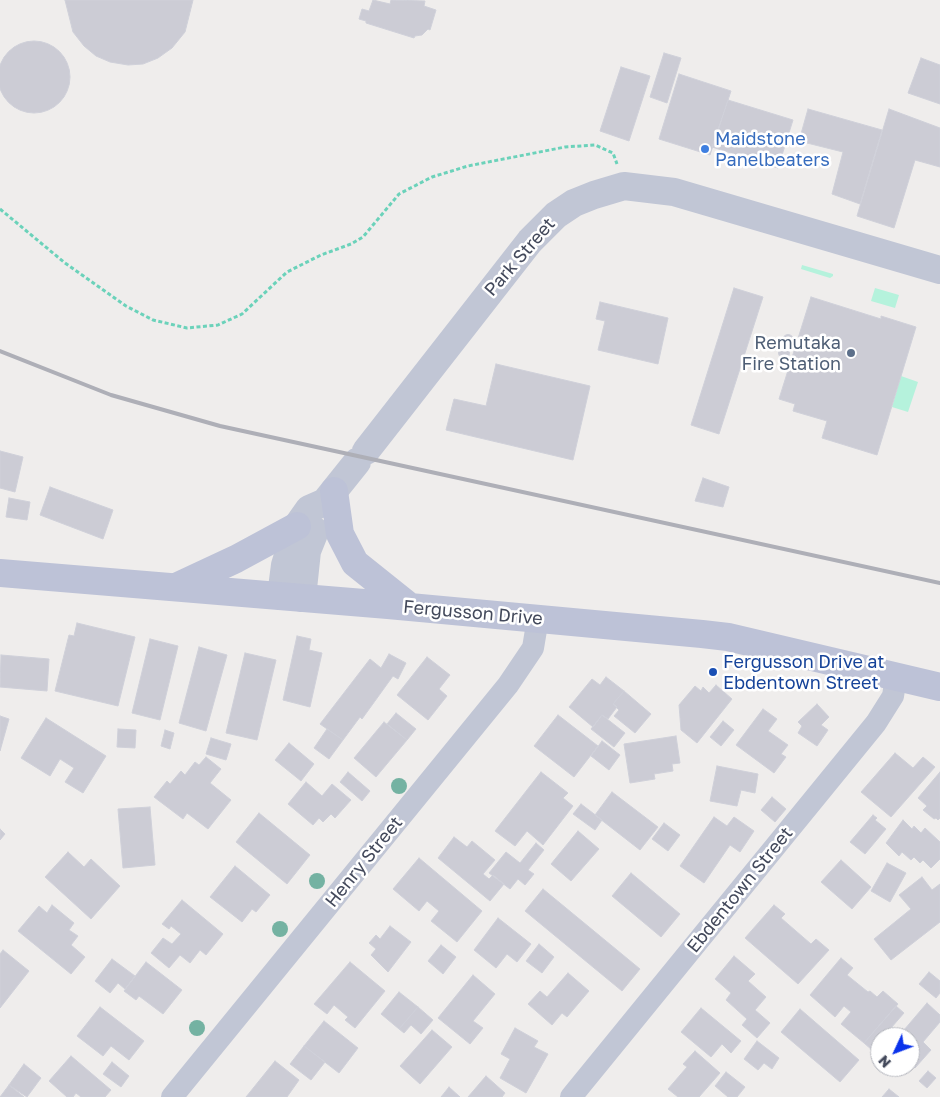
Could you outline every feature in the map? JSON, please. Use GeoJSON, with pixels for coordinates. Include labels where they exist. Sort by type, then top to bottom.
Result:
{"type":"FeatureCollection","features":[{"type":"Feature","properties":{"kind":"main road"},"geometry":{"type":"LineString","coordinates":[[329,497],[340,534],[355,563],[410,607]]}},
{"type":"Feature","properties":{"kind":"main road"},"geometry":{"type":"LineString","coordinates":[[175,588],[236,559],[297,526]]}},
{"type":"Feature","properties":{"kind":"main road","name":"Fergusson Drive"},"geometry":{"type":"LineString","coordinates":[[0,573],[538,618],[728,637],[940,687]]}},
{"type":"Feature","properties":{"kind":"street","name":"Park Street"},"geometry":{"type":"LineString","coordinates":[[292,597],[313,534],[324,515],[329,497],[530,241],[556,215],[574,203],[624,186],[674,192],[940,270]]}},
{"type":"Feature","properties":{"kind":"street","name":"Park Street"},"geometry":{"type":"LineString","coordinates":[[292,597],[284,565],[297,526],[309,508],[329,497]]}},
{"type":"Feature","properties":{"kind":"street","name":"Henry Street"},"geometry":{"type":"LineString","coordinates":[[172,1097],[508,685],[533,648],[538,618]]}},
{"type":"Feature","properties":{"kind":"street","name":"Ebdentown Street"},"geometry":{"type":"LineString","coordinates":[[571,1097],[876,723],[893,696],[896,677]]}},
{"type":"Feature","properties":{"kind":"path"},"geometry":{"type":"LineString","coordinates":[[0,209],[65,264],[126,306],[153,320],[187,328],[218,325],[242,314],[286,272],[320,255],[351,244],[362,237],[399,194],[432,177],[468,166],[565,147],[595,145],[613,153],[624,186]]}},
{"type":"Feature","properties":{"kind":"green space"},"geometry":{"type":"Polygon","coordinates":[[[802,265],[833,274],[833,276],[830,278],[801,269],[802,265]]]}},
{"type":"Feature","properties":{"kind":"green space"},"geometry":{"type":"Polygon","coordinates":[[[875,288],[899,295],[895,308],[871,301],[875,288]]]}},
{"type":"Feature","properties":{"kind":"green space"},"geometry":{"type":"Polygon","coordinates":[[[901,376],[918,382],[908,412],[892,407],[901,376]]]}},
{"type":"Feature","properties":{"kind":"building"},"geometry":{"type":"Polygon","coordinates":[[[65,0],[193,0],[185,32],[172,48],[158,58],[143,64],[128,65],[110,62],[96,56],[84,46],[73,32],[65,0]]]}},
{"type":"Feature","properties":{"kind":"building"},"geometry":{"type":"Polygon","coordinates":[[[373,0],[390,4],[391,0],[425,1],[424,6],[436,10],[430,30],[428,29],[422,35],[415,36],[414,38],[366,23],[366,21],[359,19],[362,9],[369,11],[373,0]]]}},
{"type":"Feature","properties":{"kind":"building"},"geometry":{"type":"Polygon","coordinates":[[[34,41],[48,44],[60,51],[67,63],[70,77],[67,91],[60,103],[48,110],[34,113],[20,110],[8,103],[1,91],[-2,77],[1,63],[8,51],[20,44],[34,41]]]}},
{"type":"Feature","properties":{"kind":"building"},"geometry":{"type":"Polygon","coordinates":[[[664,53],[681,58],[667,103],[650,97],[664,53]]]}},
{"type":"Feature","properties":{"kind":"building"},"geometry":{"type":"Polygon","coordinates":[[[921,58],[940,65],[940,104],[908,93],[921,58]]]}},
{"type":"Feature","properties":{"kind":"building"},"geometry":{"type":"Polygon","coordinates":[[[621,67],[650,76],[629,141],[600,131],[621,67]]]}},
{"type":"Feature","properties":{"kind":"building"},"geometry":{"type":"Polygon","coordinates":[[[679,74],[731,91],[710,155],[659,139],[679,74]]]}},
{"type":"Feature","properties":{"kind":"building"},"geometry":{"type":"Polygon","coordinates":[[[728,100],[793,120],[778,168],[712,147],[728,100]]]}},
{"type":"Feature","properties":{"kind":"building"},"geometry":{"type":"Polygon","coordinates":[[[808,109],[882,130],[860,204],[832,194],[843,152],[799,141],[808,109]]]}},
{"type":"Feature","properties":{"kind":"building"},"geometry":{"type":"Polygon","coordinates":[[[889,109],[940,128],[940,167],[915,160],[894,228],[857,216],[889,109]]]}},
{"type":"Feature","properties":{"kind":"building"},"geometry":{"type":"Polygon","coordinates":[[[734,288],[763,297],[719,434],[691,425],[734,288]]]}},
{"type":"Feature","properties":{"kind":"building","name":"Remutaka Fire Station"},"geometry":{"type":"Polygon","coordinates":[[[811,297],[881,319],[881,316],[916,327],[877,455],[822,438],[827,421],[793,411],[795,404],[779,399],[811,297]]]}},
{"type":"Feature","properties":{"kind":"building"},"geometry":{"type":"Polygon","coordinates":[[[600,302],[668,318],[658,364],[598,350],[605,321],[596,319],[600,302]]]}},
{"type":"Feature","properties":{"kind":"building"},"geometry":{"type":"Polygon","coordinates":[[[788,334],[794,340],[788,346],[782,340],[788,334]]]}},
{"type":"Feature","properties":{"kind":"building"},"geometry":{"type":"Polygon","coordinates":[[[784,347],[790,353],[784,359],[778,353],[784,347]]]}},
{"type":"Feature","properties":{"kind":"building"},"geometry":{"type":"Polygon","coordinates":[[[496,364],[590,386],[573,460],[446,430],[454,399],[486,406],[496,364]]]}},
{"type":"Feature","properties":{"kind":"building"},"geometry":{"type":"Polygon","coordinates":[[[0,451],[23,457],[15,492],[0,488],[0,451]]]}},
{"type":"Feature","properties":{"kind":"building"},"geometry":{"type":"Polygon","coordinates":[[[703,478],[729,487],[723,507],[695,501],[703,478]]]}},
{"type":"Feature","properties":{"kind":"building"},"geometry":{"type":"Polygon","coordinates":[[[50,487],[113,510],[103,539],[40,515],[50,487]]]}},
{"type":"Feature","properties":{"kind":"building"},"geometry":{"type":"Polygon","coordinates":[[[9,498],[30,502],[27,520],[6,517],[9,498]]]}},
{"type":"Feature","properties":{"kind":"building"},"geometry":{"type":"Polygon","coordinates":[[[77,623],[135,637],[118,706],[55,691],[69,635],[74,636],[77,623]]]}},
{"type":"Feature","properties":{"kind":"building"},"geometry":{"type":"Polygon","coordinates":[[[297,636],[311,639],[309,650],[322,653],[310,707],[283,700],[297,636]]]}},
{"type":"Feature","properties":{"kind":"building"},"geometry":{"type":"Polygon","coordinates":[[[150,639],[178,646],[160,720],[132,713],[150,639]]]}},
{"type":"Feature","properties":{"kind":"building"},"geometry":{"type":"Polygon","coordinates":[[[199,647],[227,655],[206,731],[179,723],[199,647]]]}},
{"type":"Feature","properties":{"kind":"building"},"geometry":{"type":"Polygon","coordinates":[[[245,653],[276,660],[257,740],[226,733],[245,653]]]}},
{"type":"Feature","properties":{"kind":"building"},"geometry":{"type":"Polygon","coordinates":[[[389,654],[406,663],[398,679],[393,676],[362,719],[360,717],[343,740],[320,724],[370,659],[381,668],[389,654]]]}},
{"type":"Feature","properties":{"kind":"building"},"geometry":{"type":"Polygon","coordinates":[[[1,655],[49,659],[47,691],[0,687],[1,655]]]}},
{"type":"Feature","properties":{"kind":"building"},"geometry":{"type":"Polygon","coordinates":[[[427,657],[450,675],[439,689],[447,696],[428,720],[397,695],[427,657]]]}},
{"type":"Feature","properties":{"kind":"building"},"geometry":{"type":"Polygon","coordinates":[[[606,677],[624,691],[613,704],[617,707],[608,719],[602,715],[593,727],[569,707],[592,679],[600,685],[606,677]]]}},
{"type":"Feature","properties":{"kind":"building"},"geometry":{"type":"Polygon","coordinates":[[[716,685],[732,699],[697,743],[681,730],[679,705],[695,686],[701,691],[703,687],[709,693],[716,685]]]}},
{"type":"Feature","properties":{"kind":"building"},"geometry":{"type":"Polygon","coordinates":[[[624,691],[651,714],[635,733],[614,716],[619,710],[613,704],[624,691]]]}},
{"type":"Feature","properties":{"kind":"building"},"geometry":{"type":"Polygon","coordinates":[[[817,704],[829,717],[821,725],[828,730],[817,746],[798,733],[802,726],[798,722],[817,704]]]}},
{"type":"Feature","properties":{"kind":"building"},"geometry":{"type":"Polygon","coordinates":[[[763,709],[777,719],[768,731],[788,745],[781,754],[786,757],[774,773],[736,745],[763,709]]]}},
{"type":"Feature","properties":{"kind":"building"},"geometry":{"type":"Polygon","coordinates":[[[396,713],[416,729],[407,740],[387,724],[396,713]]]}},
{"type":"Feature","properties":{"kind":"building"},"geometry":{"type":"Polygon","coordinates":[[[558,715],[598,746],[574,777],[534,746],[558,715]]]}},
{"type":"Feature","properties":{"kind":"building"},"geometry":{"type":"Polygon","coordinates":[[[602,715],[625,733],[614,747],[591,729],[602,715]]]}},
{"type":"Feature","properties":{"kind":"building"},"geometry":{"type":"Polygon","coordinates":[[[0,716],[9,719],[0,751],[0,716]]]}},
{"type":"Feature","properties":{"kind":"building"},"geometry":{"type":"Polygon","coordinates":[[[46,718],[106,756],[83,793],[65,782],[74,768],[60,759],[50,776],[21,758],[46,718]]]}},
{"type":"Feature","properties":{"kind":"building"},"geometry":{"type":"Polygon","coordinates":[[[723,721],[734,730],[721,746],[710,737],[723,721]]]}},
{"type":"Feature","properties":{"kind":"building"},"geometry":{"type":"Polygon","coordinates":[[[384,722],[407,740],[376,777],[354,758],[384,722]]]}},
{"type":"Feature","properties":{"kind":"building"},"geometry":{"type":"Polygon","coordinates":[[[118,729],[136,730],[135,748],[117,747],[118,729]]]}},
{"type":"Feature","properties":{"kind":"building"},"geometry":{"type":"Polygon","coordinates":[[[327,729],[343,740],[329,759],[314,748],[327,729]]]}},
{"type":"Feature","properties":{"kind":"building"},"geometry":{"type":"Polygon","coordinates":[[[165,730],[174,733],[170,749],[161,746],[165,730]]]}},
{"type":"Feature","properties":{"kind":"building"},"geometry":{"type":"Polygon","coordinates":[[[676,736],[680,763],[672,764],[673,771],[654,774],[655,779],[630,783],[624,744],[676,736]]]}},
{"type":"Feature","properties":{"kind":"building"},"geometry":{"type":"Polygon","coordinates":[[[211,738],[231,744],[226,760],[206,754],[211,738]]]}},
{"type":"Feature","properties":{"kind":"building"},"geometry":{"type":"Polygon","coordinates":[[[602,741],[620,755],[609,770],[591,756],[602,741]]]}},
{"type":"Feature","properties":{"kind":"building"},"geometry":{"type":"Polygon","coordinates":[[[289,743],[314,764],[301,781],[275,760],[289,743]]]}},
{"type":"Feature","properties":{"kind":"building"},"geometry":{"type":"Polygon","coordinates":[[[895,753],[913,768],[923,757],[935,767],[891,817],[861,792],[895,753]]]}},
{"type":"Feature","properties":{"kind":"building"},"geometry":{"type":"Polygon","coordinates":[[[206,757],[221,769],[210,783],[231,800],[208,829],[187,813],[183,819],[154,797],[167,781],[170,784],[181,771],[185,775],[195,762],[199,765],[206,757]]]}},
{"type":"Feature","properties":{"kind":"building"},"geometry":{"type":"Polygon","coordinates":[[[717,766],[758,774],[755,793],[741,790],[737,806],[710,801],[717,766]]]}},
{"type":"Feature","properties":{"kind":"building"},"geometry":{"type":"Polygon","coordinates":[[[348,772],[370,791],[362,801],[340,782],[348,772]]]}},
{"type":"Feature","properties":{"kind":"building"},"geometry":{"type":"Polygon","coordinates":[[[541,772],[568,793],[563,798],[573,806],[543,845],[527,831],[515,846],[495,831],[541,772]]]}},
{"type":"Feature","properties":{"kind":"building"},"geometry":{"type":"Polygon","coordinates":[[[940,772],[940,818],[938,820],[923,810],[927,806],[918,798],[940,772]]]}},
{"type":"Feature","properties":{"kind":"building"},"geometry":{"type":"Polygon","coordinates":[[[306,782],[322,796],[332,784],[351,800],[335,818],[331,814],[323,822],[319,818],[313,825],[288,804],[306,782]]]}},
{"type":"Feature","properties":{"kind":"building"},"geometry":{"type":"Polygon","coordinates":[[[612,792],[658,827],[640,850],[595,815],[612,792]]]}},
{"type":"Feature","properties":{"kind":"building"},"geometry":{"type":"Polygon","coordinates":[[[772,797],[786,809],[775,822],[761,810],[772,797]]]}},
{"type":"Feature","properties":{"kind":"building"},"geometry":{"type":"Polygon","coordinates":[[[581,804],[602,820],[595,830],[573,814],[581,804]]]}},
{"type":"Feature","properties":{"kind":"building"},"geometry":{"type":"Polygon","coordinates":[[[150,807],[155,865],[123,868],[118,809],[150,807]]]}},
{"type":"Feature","properties":{"kind":"building"},"geometry":{"type":"Polygon","coordinates":[[[259,813],[310,855],[287,884],[236,842],[259,813]]]}},
{"type":"Feature","properties":{"kind":"building"},"geometry":{"type":"Polygon","coordinates":[[[873,815],[877,818],[875,820],[886,829],[865,854],[850,842],[873,815]]]}},
{"type":"Feature","properties":{"kind":"building"},"geometry":{"type":"Polygon","coordinates":[[[714,817],[727,826],[734,817],[754,831],[740,852],[730,845],[704,883],[680,866],[714,817]]]}},
{"type":"Feature","properties":{"kind":"building"},"geometry":{"type":"Polygon","coordinates":[[[903,820],[912,829],[914,826],[921,833],[925,828],[940,842],[940,859],[931,868],[923,860],[920,863],[914,857],[911,860],[902,852],[899,856],[886,843],[903,820]]]}},
{"type":"Feature","properties":{"kind":"building"},"geometry":{"type":"Polygon","coordinates":[[[664,823],[680,835],[668,851],[652,839],[664,823]]]}},
{"type":"Feature","properties":{"kind":"building"},"geometry":{"type":"Polygon","coordinates":[[[0,829],[5,834],[0,840],[0,829]]]}},
{"type":"Feature","properties":{"kind":"building"},"geometry":{"type":"Polygon","coordinates":[[[578,831],[599,849],[571,881],[551,864],[578,831]]]}},
{"type":"Feature","properties":{"kind":"building"},"geometry":{"type":"Polygon","coordinates":[[[454,837],[467,847],[472,841],[495,860],[483,874],[489,879],[493,875],[504,884],[490,901],[438,858],[454,837]]]}},
{"type":"Feature","properties":{"kind":"building"},"geometry":{"type":"Polygon","coordinates":[[[536,843],[544,850],[528,870],[534,874],[525,885],[518,879],[510,889],[489,873],[506,852],[520,863],[536,843]]]}},
{"type":"Feature","properties":{"kind":"building"},"geometry":{"type":"Polygon","coordinates":[[[68,852],[84,867],[91,859],[120,886],[91,919],[45,877],[68,852]]]}},
{"type":"Feature","properties":{"kind":"building"},"geometry":{"type":"Polygon","coordinates":[[[419,858],[482,911],[457,942],[431,921],[439,911],[427,901],[419,911],[393,889],[419,858]]]}},
{"type":"Feature","properties":{"kind":"building"},"geometry":{"type":"Polygon","coordinates":[[[841,860],[871,887],[852,909],[821,882],[841,860]]]}},
{"type":"Feature","properties":{"kind":"building"},"geometry":{"type":"Polygon","coordinates":[[[887,863],[906,873],[890,902],[871,891],[887,863]]]}},
{"type":"Feature","properties":{"kind":"building"},"geometry":{"type":"Polygon","coordinates":[[[235,866],[270,895],[256,912],[252,909],[242,922],[210,897],[235,866]]]}},
{"type":"Feature","properties":{"kind":"building"},"geometry":{"type":"Polygon","coordinates":[[[631,873],[680,914],[661,937],[612,896],[631,873]]]}},
{"type":"Feature","properties":{"kind":"building"},"geometry":{"type":"Polygon","coordinates":[[[922,877],[932,890],[940,884],[940,922],[891,960],[874,939],[911,909],[899,895],[922,877]]]}},
{"type":"Feature","properties":{"kind":"building"},"geometry":{"type":"Polygon","coordinates":[[[543,889],[640,969],[622,991],[525,911],[543,889]]]}},
{"type":"Feature","properties":{"kind":"building"},"geometry":{"type":"Polygon","coordinates":[[[182,900],[223,934],[206,955],[200,950],[190,963],[180,955],[169,968],[151,953],[163,938],[172,944],[181,934],[171,926],[169,929],[162,924],[182,900]]]}},
{"type":"Feature","properties":{"kind":"building"},"geometry":{"type":"Polygon","coordinates":[[[52,905],[74,923],[69,930],[78,936],[71,945],[85,957],[71,974],[18,931],[39,906],[47,913],[52,905]]]}},
{"type":"Feature","properties":{"kind":"building"},"geometry":{"type":"Polygon","coordinates":[[[774,905],[785,914],[781,918],[811,944],[816,939],[829,950],[798,984],[745,938],[774,905]]]}},
{"type":"Feature","properties":{"kind":"building"},"geometry":{"type":"Polygon","coordinates":[[[498,918],[531,944],[517,962],[507,954],[496,968],[474,950],[498,918]]]}},
{"type":"Feature","properties":{"kind":"building"},"geometry":{"type":"Polygon","coordinates":[[[390,926],[411,942],[388,972],[371,955],[376,949],[369,943],[376,935],[380,939],[390,926]]]}},
{"type":"Feature","properties":{"kind":"building"},"geometry":{"type":"Polygon","coordinates":[[[539,944],[554,957],[542,973],[526,961],[539,944]]]}},
{"type":"Feature","properties":{"kind":"building"},"geometry":{"type":"Polygon","coordinates":[[[441,945],[456,957],[443,974],[428,961],[441,945]]]}},
{"type":"Feature","properties":{"kind":"building"},"geometry":{"type":"Polygon","coordinates":[[[3,950],[29,971],[0,1008],[0,954],[3,950]]]}},
{"type":"Feature","properties":{"kind":"building"},"geometry":{"type":"Polygon","coordinates":[[[734,956],[755,974],[748,981],[766,997],[755,1010],[770,1023],[757,1038],[742,1025],[747,1019],[726,1000],[731,993],[715,979],[734,956]]]}},
{"type":"Feature","properties":{"kind":"building"},"geometry":{"type":"Polygon","coordinates":[[[841,958],[853,968],[847,975],[868,992],[870,991],[877,997],[883,991],[898,1004],[878,1027],[870,1027],[870,1036],[864,1043],[841,1024],[851,1012],[844,1006],[835,1017],[810,995],[841,958]]]}},
{"type":"Feature","properties":{"kind":"building"},"geometry":{"type":"Polygon","coordinates":[[[112,959],[135,976],[125,989],[118,983],[110,993],[95,981],[112,959]]]}},
{"type":"Feature","properties":{"kind":"building"},"geometry":{"type":"Polygon","coordinates":[[[146,962],[182,990],[163,1014],[139,996],[136,1000],[124,991],[146,962]]]}},
{"type":"Feature","properties":{"kind":"building"},"geometry":{"type":"Polygon","coordinates":[[[350,962],[385,991],[355,1028],[345,1020],[348,1017],[334,1005],[327,1014],[314,1004],[350,962]]]}},
{"type":"Feature","properties":{"kind":"building"},"geometry":{"type":"Polygon","coordinates":[[[929,972],[940,981],[940,993],[936,998],[919,984],[929,972]]]}},
{"type":"Feature","properties":{"kind":"building"},"geometry":{"type":"Polygon","coordinates":[[[568,973],[589,991],[567,1017],[562,1013],[552,1025],[528,1004],[540,991],[547,997],[568,973]]]}},
{"type":"Feature","properties":{"kind":"building"},"geometry":{"type":"Polygon","coordinates":[[[473,975],[495,994],[473,1021],[483,1028],[470,1044],[438,1018],[473,975]]]}},
{"type":"Feature","properties":{"kind":"building"},"geometry":{"type":"Polygon","coordinates":[[[399,992],[418,1007],[399,1029],[381,1014],[399,992]]]}},
{"type":"Feature","properties":{"kind":"building"},"geometry":{"type":"Polygon","coordinates":[[[927,1003],[940,1015],[940,1022],[923,1042],[931,1050],[920,1062],[920,1027],[907,1027],[927,1003]]]}},
{"type":"Feature","properties":{"kind":"building"},"geometry":{"type":"Polygon","coordinates":[[[896,1006],[904,1013],[892,1027],[878,1027],[896,1006]]]}},
{"type":"Feature","properties":{"kind":"building"},"geometry":{"type":"Polygon","coordinates":[[[100,1007],[144,1041],[129,1060],[111,1046],[103,1056],[77,1036],[100,1007]]]}},
{"type":"Feature","properties":{"kind":"building"},"geometry":{"type":"Polygon","coordinates":[[[418,1007],[433,1020],[421,1034],[411,1025],[404,1033],[399,1029],[418,1007]]]}},
{"type":"Feature","properties":{"kind":"building"},"geometry":{"type":"Polygon","coordinates":[[[701,1008],[741,1041],[731,1053],[722,1044],[711,1057],[681,1032],[701,1008]]]}},
{"type":"Feature","properties":{"kind":"building"},"geometry":{"type":"Polygon","coordinates":[[[800,1009],[859,1060],[840,1082],[781,1032],[800,1009]]]}},
{"type":"Feature","properties":{"kind":"building"},"geometry":{"type":"Polygon","coordinates":[[[324,1021],[358,1048],[339,1073],[304,1046],[324,1021]]]}},
{"type":"Feature","properties":{"kind":"building"},"geometry":{"type":"Polygon","coordinates":[[[515,1028],[538,1041],[534,1047],[548,1054],[526,1093],[500,1078],[510,1059],[501,1054],[515,1028]]]}},
{"type":"Feature","properties":{"kind":"building"},"geometry":{"type":"Polygon","coordinates":[[[432,1030],[452,1047],[420,1084],[400,1066],[432,1030]]]}},
{"type":"Feature","properties":{"kind":"building"},"geometry":{"type":"Polygon","coordinates":[[[870,1036],[870,1048],[864,1043],[870,1036]]]}},
{"type":"Feature","properties":{"kind":"building"},"geometry":{"type":"Polygon","coordinates":[[[757,1041],[779,1058],[772,1069],[764,1063],[758,1070],[744,1059],[757,1041]]]}},
{"type":"Feature","properties":{"kind":"building"},"geometry":{"type":"Polygon","coordinates":[[[304,1046],[325,1062],[311,1080],[290,1064],[304,1046]]]}},
{"type":"Feature","properties":{"kind":"building"},"geometry":{"type":"Polygon","coordinates":[[[695,1051],[720,1073],[699,1097],[678,1097],[668,1089],[687,1067],[683,1064],[695,1051]]]}},
{"type":"Feature","properties":{"kind":"building"},"geometry":{"type":"Polygon","coordinates":[[[71,1056],[111,1090],[105,1097],[81,1097],[76,1093],[73,1097],[67,1097],[49,1081],[71,1056]]]}},
{"type":"Feature","properties":{"kind":"building"},"geometry":{"type":"Polygon","coordinates":[[[275,1061],[299,1080],[287,1097],[246,1097],[275,1061]]]}},
{"type":"Feature","properties":{"kind":"building"},"geometry":{"type":"Polygon","coordinates":[[[112,1062],[129,1076],[121,1087],[103,1074],[112,1062]]]}},
{"type":"Feature","properties":{"kind":"building"},"geometry":{"type":"Polygon","coordinates":[[[24,1064],[41,1078],[27,1097],[9,1085],[24,1064]]]}},
{"type":"Feature","properties":{"kind":"building"},"geometry":{"type":"Polygon","coordinates":[[[928,1071],[936,1078],[927,1088],[919,1081],[928,1071]]]}},
{"type":"Feature","properties":{"kind":"building"},"geometry":{"type":"Polygon","coordinates":[[[726,1072],[745,1087],[737,1097],[728,1097],[715,1086],[726,1072]]]}},
{"type":"Feature","properties":{"kind":"building"},"geometry":{"type":"Polygon","coordinates":[[[486,1076],[505,1093],[502,1097],[468,1097],[486,1076]]]}},
{"type":"Feature","properties":{"kind":"building"},"geometry":{"type":"Polygon","coordinates":[[[9,1085],[24,1097],[0,1097],[9,1085]]]}},
{"type":"Feature","properties":{"kind":"building"},"geometry":{"type":"Polygon","coordinates":[[[449,1087],[460,1097],[441,1097],[449,1087]]]}},
{"type":"Feature","properties":{"kind":"building"},"geometry":{"type":"Polygon","coordinates":[[[889,1089],[899,1097],[882,1097],[889,1089]]]}},
{"type":"Feature","properties":{"kind":"railway"},"geometry":{"type":"LineString","coordinates":[[0,351],[111,395],[220,426],[940,583]]}},
{"type":"Feature","properties":{"kind":"place","name":"Maidstone Panelbeaters"},"geometry":{"type":"Point","coordinates":[705,149]}},
{"type":"Feature","properties":{"kind":"place","name":"Remutaka Fire Station"},"geometry":{"type":"Point","coordinates":[851,353]}},
{"type":"Feature","properties":{"kind":"place","name":"Fergusson Drive at Ebdentown Street"},"geometry":{"type":"Point","coordinates":[713,672]}}]}
